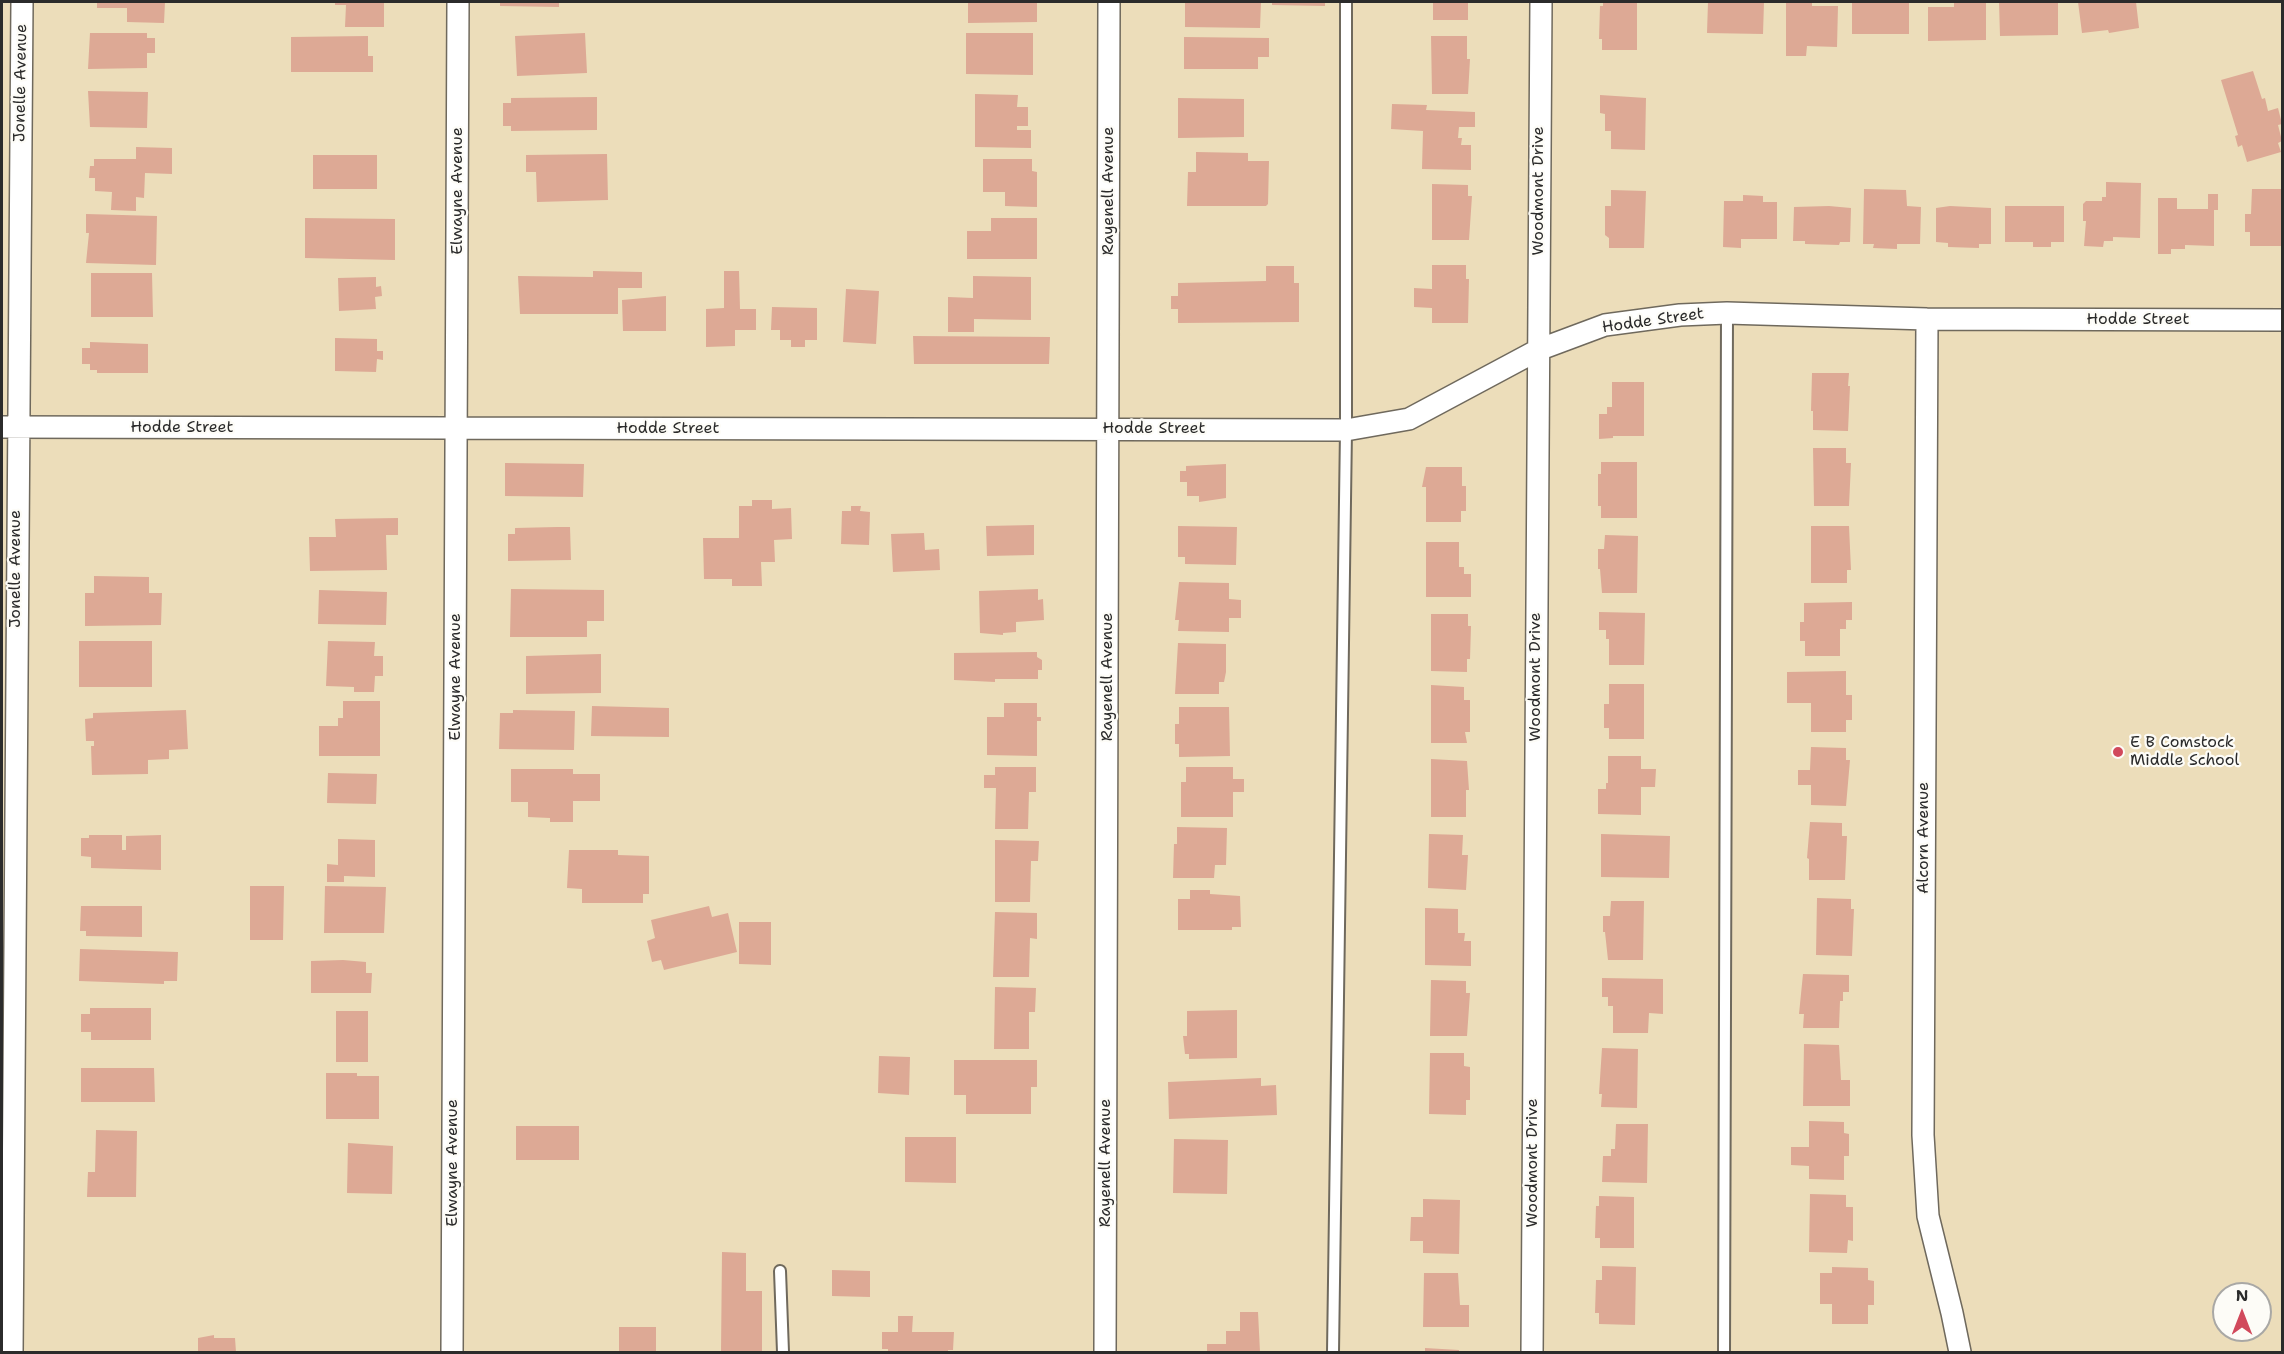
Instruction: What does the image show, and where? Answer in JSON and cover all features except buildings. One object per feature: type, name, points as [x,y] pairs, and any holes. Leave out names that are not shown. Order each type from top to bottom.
[{"type":"street","name":"Jonelle Avenue","points":[[12,1353],[9,427],[22,2]]},
{"type":"street","name":"Elwayne Avenue","points":[[452,1353],[458,2]]},
{"type":"street","name":"Rayenell Avenue","points":[[1105,1353],[1109,2]]},
{"type":"street","name":"Woodmont Drive","points":[[1532,1353],[1541,2]]},
{"type":"street","name":"Hodde Street","points":[[9,427],[1346,430],[1409,419],[1538,350],[1605,325],[1680,315],[1727,312],[1927,319],[2283,320]]},
{"type":"street","name":"Alcorn Avenue","points":[[1927,319],[1923,1135],[1928,1216],[1960,1353]]},
{"type":"lane","points":[[1333,1353],[1346,430],[1346,2]]},
{"type":"lane","points":[[1724,1353],[1727,312]]},
{"type":"lane","points":[[780,1271],[783,1353]]},
{"type":"place","name":"E B Comstock Middle School","points":[[2118,752]]}]
